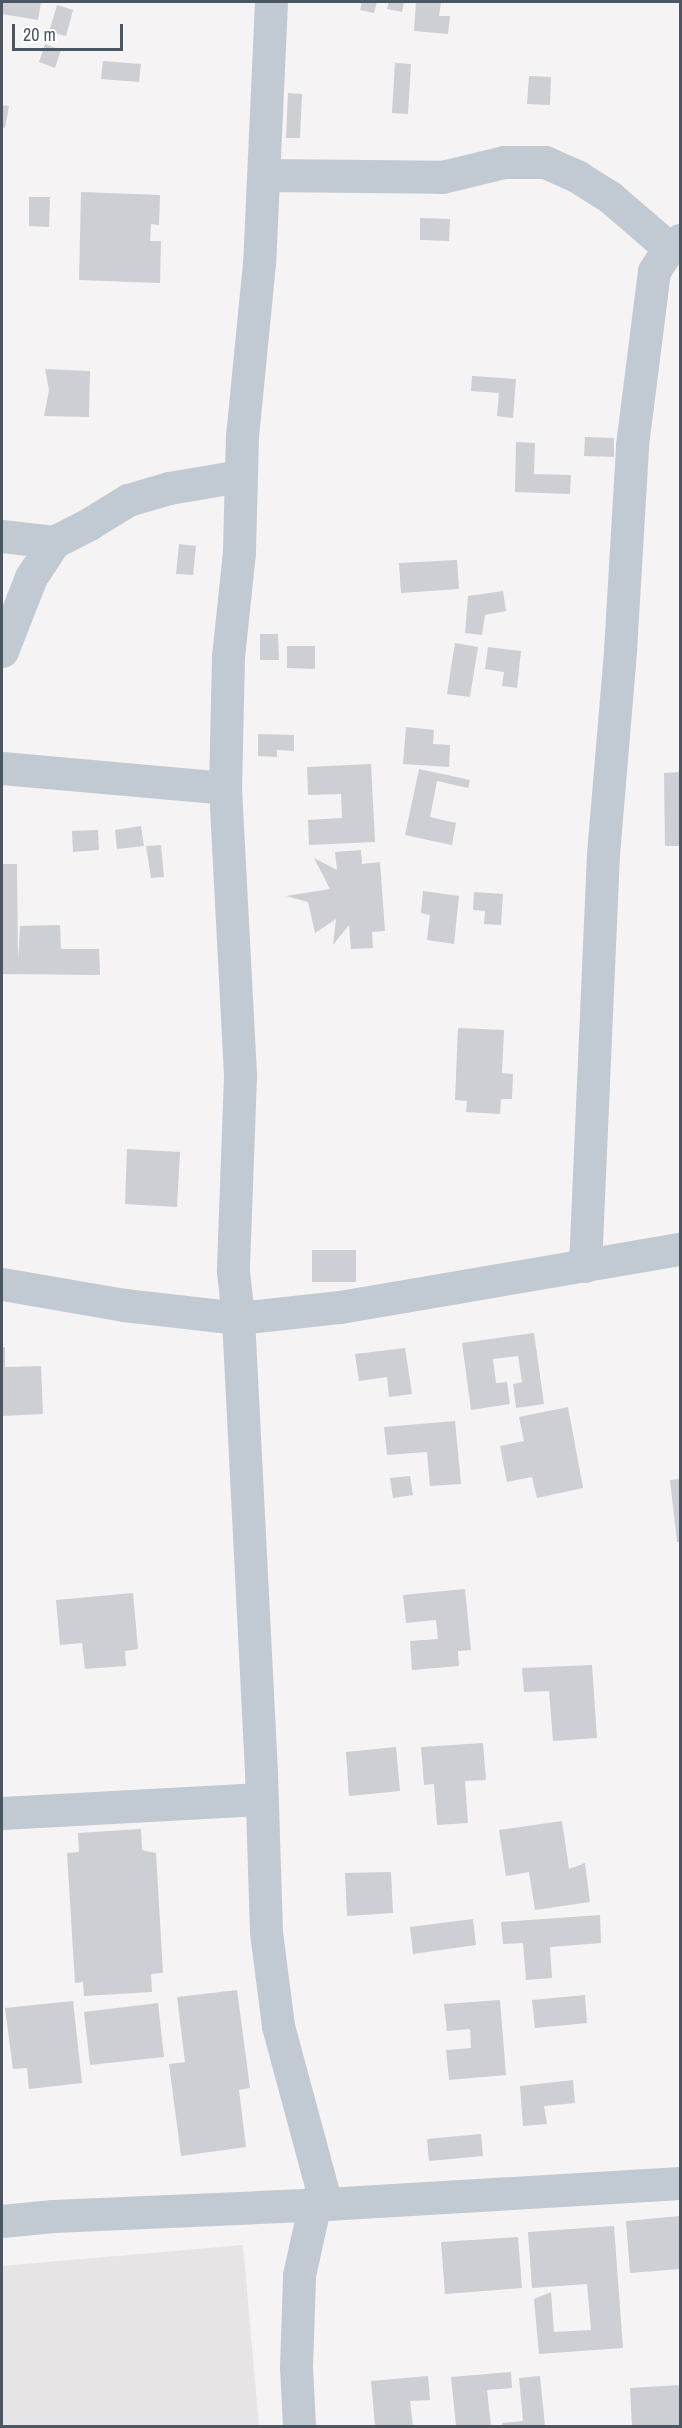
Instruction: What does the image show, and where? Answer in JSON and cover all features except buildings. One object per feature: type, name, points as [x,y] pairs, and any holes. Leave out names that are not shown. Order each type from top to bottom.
[{"type":"street","points":[[271,2],[264,175],[240,476],[239,552],[228,657],[225,788],[240,1076],[233,1270],[238,1318],[262,1799],[266,1932],[278,2026],[320,2203],[299,2276],[296,2367],[299,2427]]},
{"type":"street","points":[[264,175],[442,177],[504,162],[544,162],[578,177],[610,197],[675,244],[654,271],[632,445],[620,650],[603,854],[585,1266]]},
{"type":"street","points":[[2,651],[31,577],[54,542],[128,500],[169,488],[240,476]]},
{"type":"street","points":[[2,536],[54,542]]},
{"type":"street","points":[[2,768],[225,788]]},
{"type":"street","points":[[2,1284],[124,1305],[238,1318],[340,1307],[681,1249]]},
{"type":"street","points":[[2,1813],[262,1799]]},
{"type":"street","points":[[2,2221],[53,2216],[681,2182]]},
{"type":"shaded area","points":[[243,2245],[259,2426],[2,2426],[2,2266]]}]
